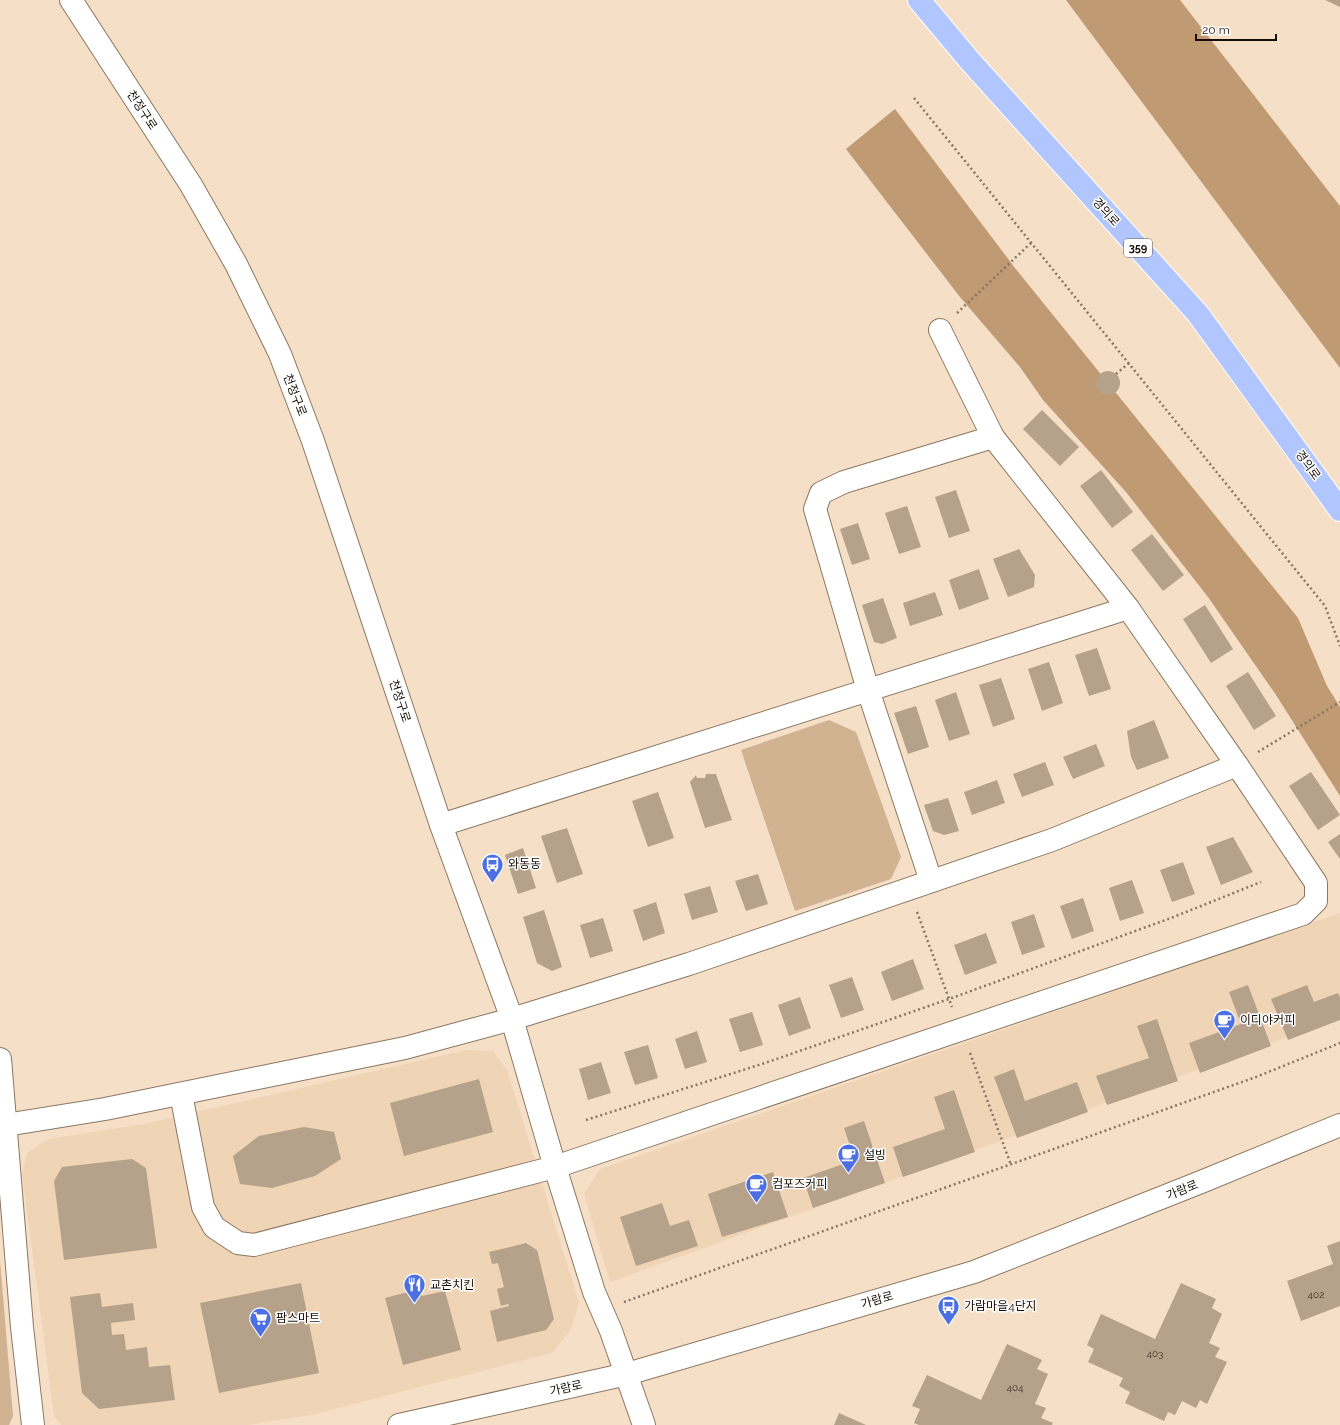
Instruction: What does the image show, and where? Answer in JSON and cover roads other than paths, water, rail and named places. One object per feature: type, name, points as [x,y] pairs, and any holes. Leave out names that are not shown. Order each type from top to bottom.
[{"type":"main road","name":"경의로","points":[[919,0],[970,61],[1198,314],[1340,510]]},
{"type":"street","name":"천정구로","points":[[71,0],[191,185],[236,264],[280,354],[313,441],[441,825],[512,1018],[555,1166],[594,1292],[611,1331],[644,1425]]},
{"type":"street","points":[[181,1094],[203,1207],[214,1227],[238,1243],[254,1245],[555,1166],[1303,914],[1316,901],[1316,883],[1237,765],[1128,608],[993,437],[940,330]]},
{"type":"street","points":[[931,881],[868,690],[815,509],[821,493],[844,482],[993,437]]},
{"type":"street","points":[[441,825],[1128,608]]},
{"type":"street","points":[[3,1126],[105,1109],[405,1048],[512,1018],[689,964],[1052,840],[1237,765]]},
{"type":"street","points":[[0,1059],[3,1126],[33,1425]]},
{"type":"street","name":"가람로","points":[[399,1425],[627,1374],[974,1272],[1340,1125]]},
{"type":"place","name":"와동동","points":[[493,884]]},
{"type":"place","name":"이디야커피","points":[[1225,1040]]},
{"type":"place","name":"설빙","points":[[849,1174]]},
{"type":"place","name":"컴포즈커피","points":[[757,1204]]},
{"type":"place","name":"교촌치킨","points":[[415,1304]]},
{"type":"place","name":"가람마을4단지","points":[[948,1326]]},
{"type":"place","name":"팜스마트","points":[[260,1338]]}]
